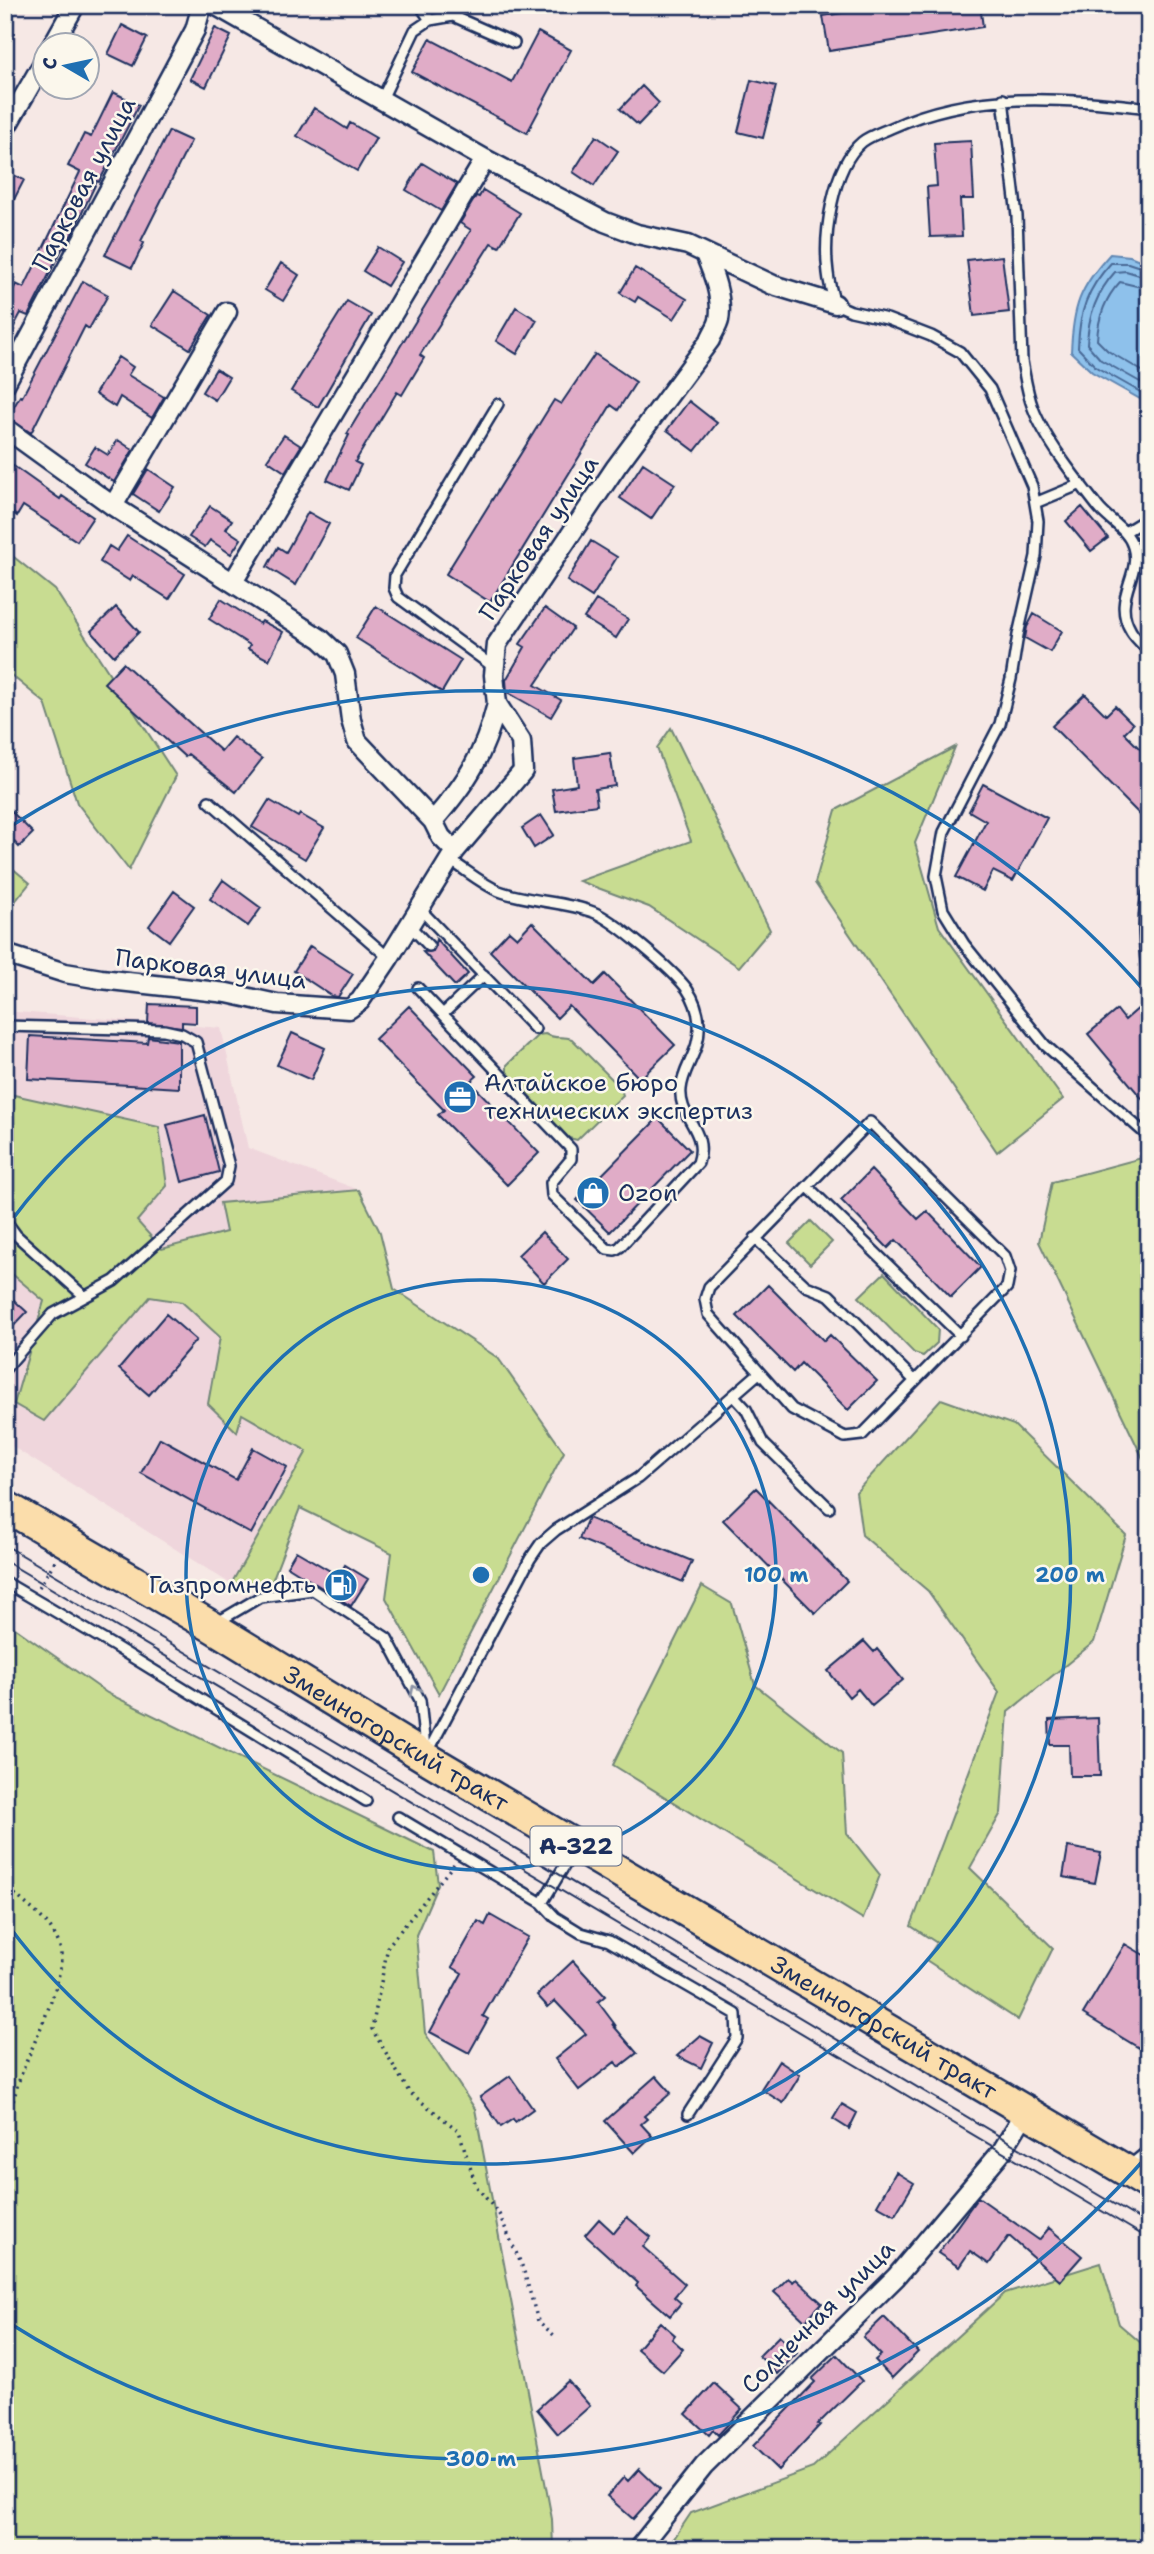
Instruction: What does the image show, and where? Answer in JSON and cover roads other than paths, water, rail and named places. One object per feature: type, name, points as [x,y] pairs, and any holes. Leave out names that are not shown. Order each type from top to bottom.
[{"type":"highway","name":"Змеиногорский тракт","points":[[5,1506],[1136,2177]]},
{"type":"street","points":[[60,32],[75,5]]},
{"type":"street","name":"Парковая улица","points":[[5,384],[195,30],[202,5]]},
{"type":"street","points":[[215,5],[485,159],[605,222],[638,234],[688,245],[773,285],[835,304]]},
{"type":"street","points":[[5,129],[32,82]]},
{"type":"street","points":[[233,582],[485,159]]},
{"type":"street","name":"Парковая улица","points":[[5,954],[65,973],[227,993],[276,1004],[349,1009],[360,1001],[453,855],[523,771],[521,741],[497,704],[497,644],[615,467],[710,340],[719,320],[718,300],[715,279],[705,254]]},
{"type":"street","points":[[113,506],[227,312]]},
{"type":"street","points":[[5,428],[113,506],[321,639],[337,654],[345,674],[351,720],[357,741],[433,821],[453,855]]},
{"type":"street","points":[[433,821],[462,788],[477,763],[489,736],[497,704]]},
{"type":"street","name":"Солнечная улица","points":[[638,2549],[704,2466],[896,2277],[1002,2151],[1025,2113]]},
{"type":"lane","points":[[420,5],[430,20]]},
{"type":"lane","points":[[382,99],[415,30],[430,20],[453,16],[514,43]]},
{"type":"lane","points":[[1149,108],[1003,99],[943,110],[907,121],[863,141],[845,163],[833,198],[827,272],[835,304],[851,311],[887,319],[931,336],[960,352],[990,389],[1032,486],[1038,521],[1036,556],[1018,635],[1012,679],[1000,724],[943,832],[936,876],[943,910],[964,944],[1045,1045],[1149,1137]]},
{"type":"lane","points":[[1003,99],[1017,216],[1022,361],[1026,384],[1034,410],[1062,458],[1101,510],[1125,532],[1134,549],[1134,570],[1124,600],[1125,616],[1131,631],[1149,651]]},
{"type":"lane","points":[[495,668],[398,597],[394,587],[395,575],[498,404]]},
{"type":"lane","points":[[1035,503],[1081,484]]},
{"type":"lane","points":[[1125,532],[1149,514]]},
{"type":"lane","points":[[209,801],[389,958]]},
{"type":"lane","points":[[418,988],[570,1149],[571,1158],[551,1183],[552,1195],[607,1249],[615,1250],[620,1247],[698,1163],[701,1154],[700,1137],[684,1109],[681,1088],[698,1044],[699,1020],[694,1001],[683,984],[621,928],[593,912],[497,890],[453,855]]},
{"type":"lane","points":[[1149,889],[1145,900],[1149,978]]},
{"type":"lane","points":[[419,908],[536,1029]]},
{"type":"lane","points":[[408,925],[429,946]]},
{"type":"lane","points":[[443,1014],[484,975]]},
{"type":"lane","points":[[5,1369],[53,1314],[114,1281],[226,1181],[229,1166],[195,1042],[182,1034],[164,1030],[6,1029]]},
{"type":"lane","points":[[870,1122],[1005,1256],[1010,1271],[1007,1287],[862,1435],[840,1435],[792,1409],[708,1314],[705,1306],[709,1287],[807,1187],[870,1122]]},
{"type":"lane","points":[[807,1187],[961,1336]]},
{"type":"lane","points":[[5,1220],[16,1235],[85,1296]]},
{"type":"lane","points":[[755,1238],[806,1286],[829,1295],[915,1381]]},
{"type":"lane","points":[[425,1757],[484,1643],[541,1543],[556,1530],[638,1478],[759,1373]]},
{"type":"lane","points":[[734,1396],[746,1409],[763,1443],[830,1508]]},
{"type":"lane","points":[[5,1582],[366,1801]]},
{"type":"lane","points":[[211,1626],[260,1597],[313,1590],[387,1638],[420,1700],[425,1757]]},
{"type":"lane","points":[[398,1817],[542,1903],[555,1917],[581,1933],[609,1941],[736,2014],[737,2039],[688,2114]]},
{"type":"lane","points":[[542,1903],[576,1846]]},
{"type":"lane","points":[[1136,2177],[1149,2150]]},
{"type":"water","points":[[1110,254],[1130,256],[1149,264],[1149,404],[1092,372],[1071,352],[1076,310],[1080,299],[1091,277]]},
{"type":"tram line","points":[[5,1545],[1149,2225]]},
{"type":"tram line","points":[[5,1561],[1149,2239]]},
{"type":"place","name":"Алтайское бюро технических экспертиз","points":[[460,1097]]},
{"type":"place","name":"Ozon","points":[[593,1193]]},
{"type":"place","name":"Газпромнефть","points":[[341,1585]]}]
